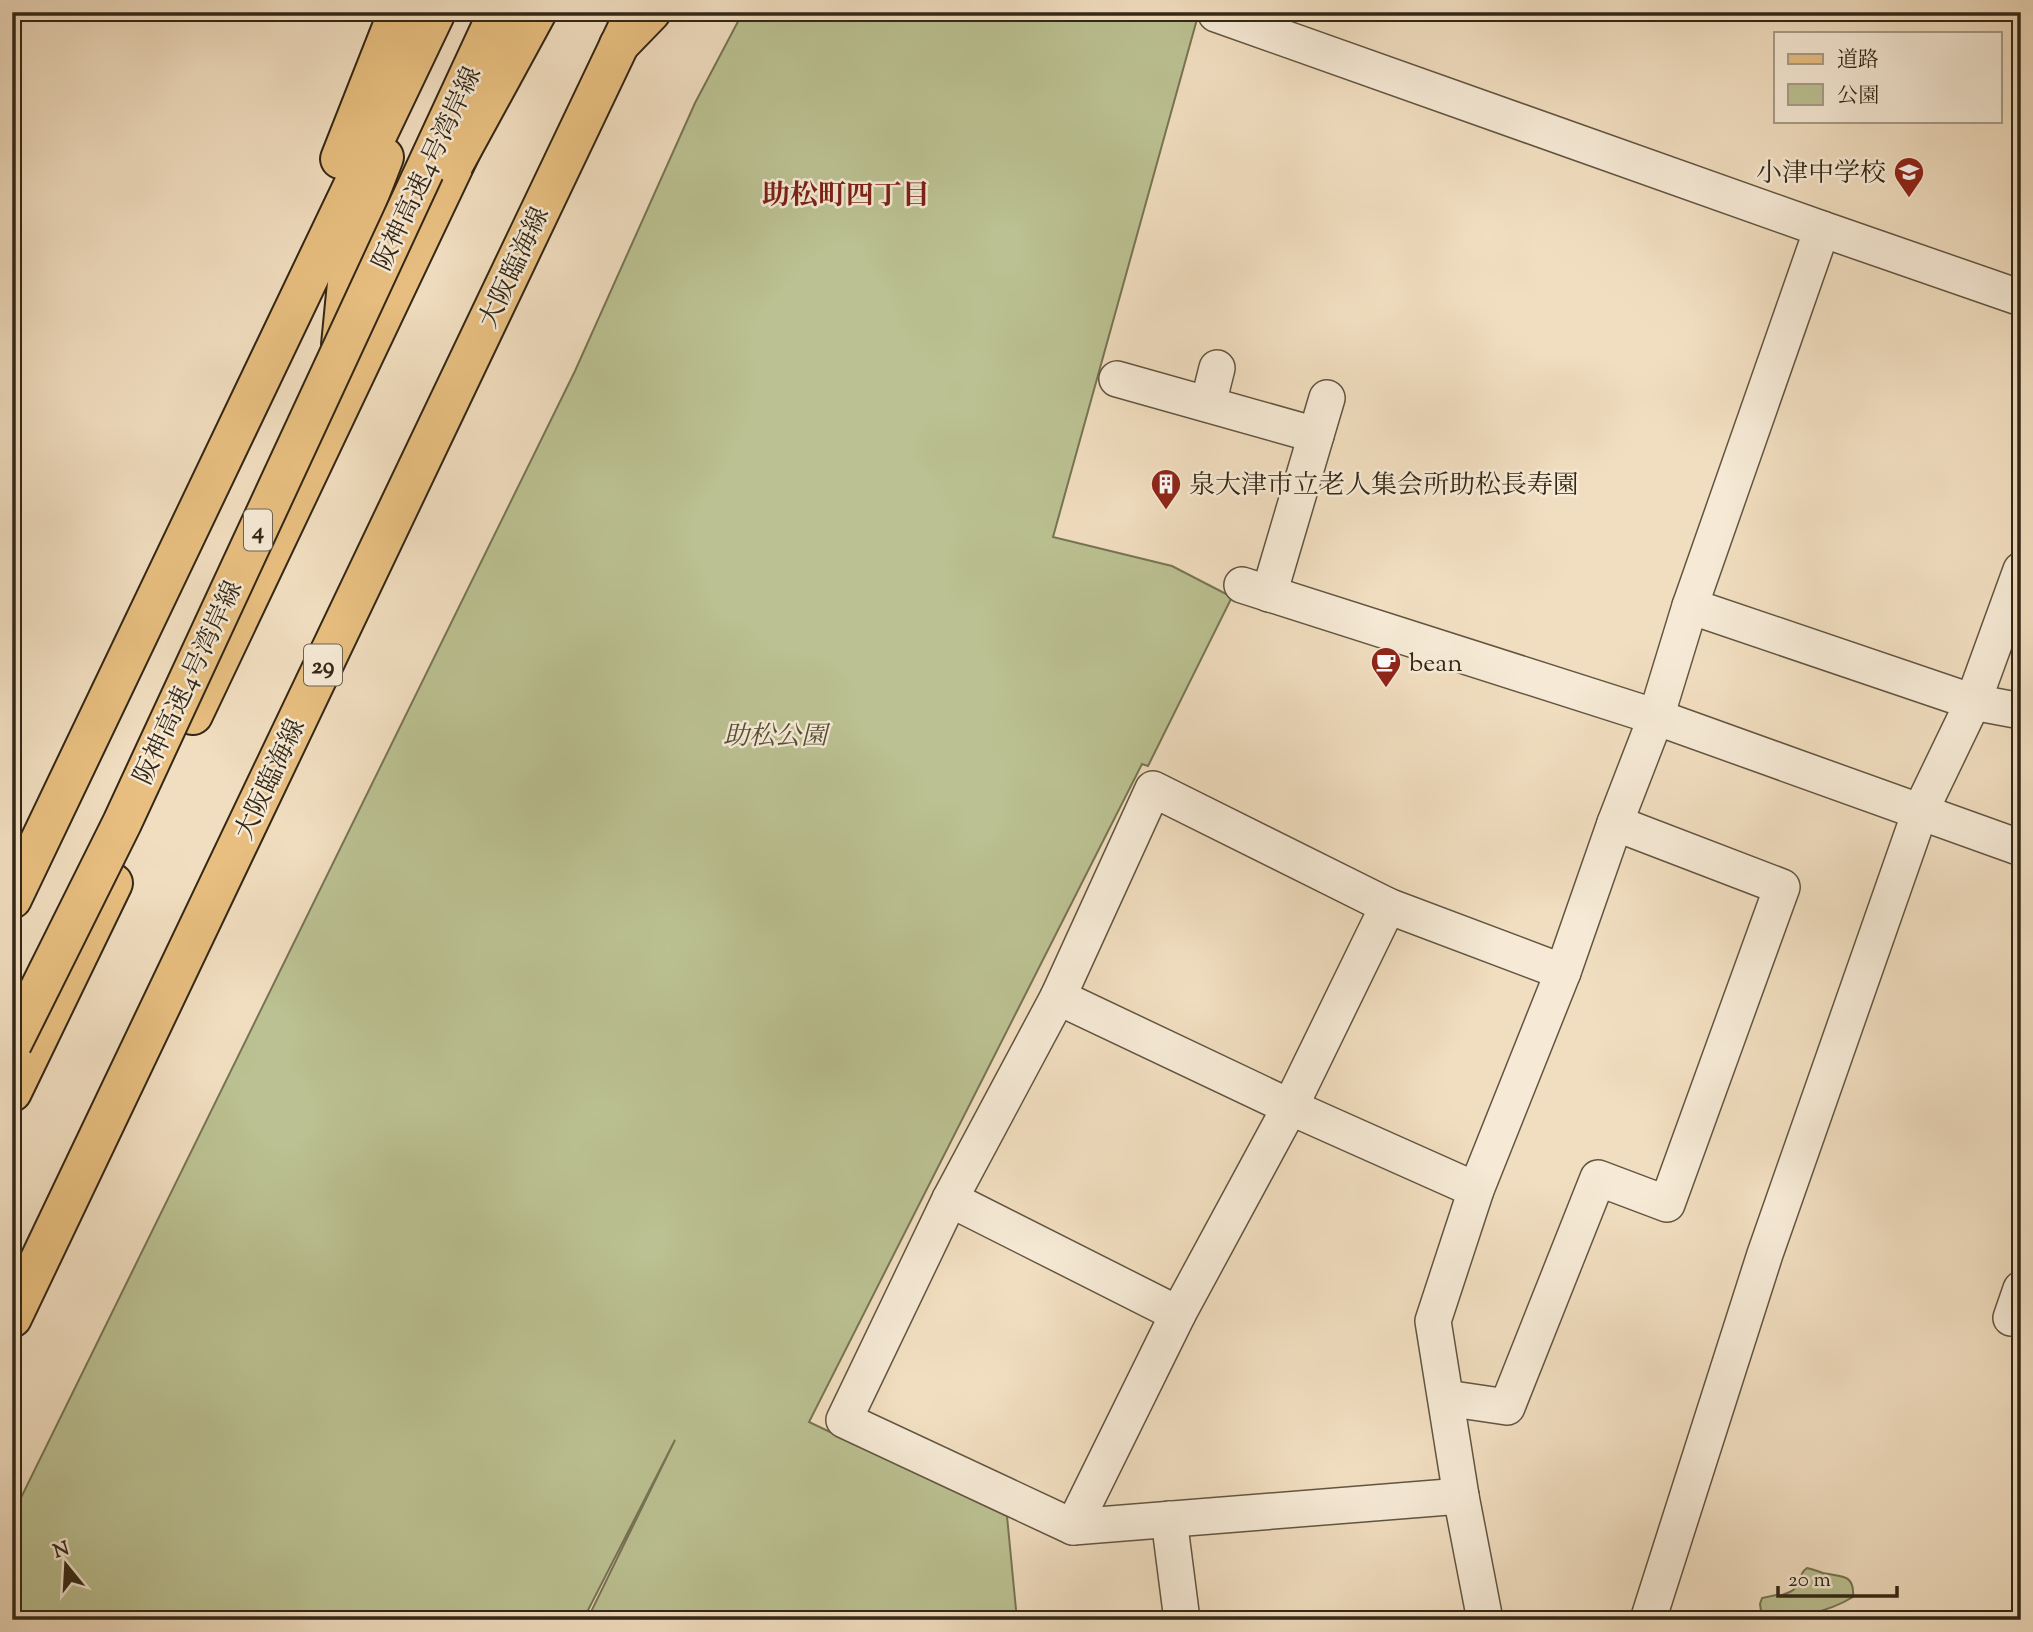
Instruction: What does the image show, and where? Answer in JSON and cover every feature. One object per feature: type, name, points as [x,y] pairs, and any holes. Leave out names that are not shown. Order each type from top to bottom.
[{"type":"main road","points":[[221,461],[398,12]]},
{"type":"main road","points":[[12,899],[436,12]]},
{"type":"main road","points":[[334,417],[351,242],[381,164],[456,12]]},
{"type":"main road","name":"阪神高速4号湾岸線","points":[[12,1044],[122,823],[498,12]]},
{"type":"main road","points":[[12,1092],[527,12]]},
{"type":"main road","points":[[122,823],[186,702],[395,273],[537,12]]},
{"type":"main road","name":"大阪臨海線","points":[[12,1318],[627,29],[651,12]]},
{"type":"street","points":[[1217,12],[1216,14],[2021,298]]},
{"type":"street","points":[[1485,1620],[1461,1496],[1433,1321],[1476,1190],[1563,972],[1615,823],[1656,717],[1690,606],[1822,229]]},
{"type":"street","points":[[1208,404],[1217,368]]},
{"type":"street","points":[[1117,379],[1315,435]]},
{"type":"street","points":[[1326,398],[1315,435],[1255,589],[1656,717],[2021,848]]},
{"type":"street","points":[[1648,1620],[1765,1254],[1920,813],[1973,702],[2021,570]]},
{"type":"street","points":[[1690,606],[1973,702],[2021,711]]},
{"type":"street","points":[[1461,1496],[1073,1527],[844,1420],[950,1199],[1058,997],[1153,789],[1388,906],[1563,972]]},
{"type":"street","points":[[1446,1398],[1507,1407],[1598,1178],[1667,1204],[1782,887],[1615,823]]},
{"type":"street","points":[[1073,1527],[1178,1314],[1290,1107],[1388,906]]},
{"type":"street","points":[[1058,997],[1290,1107],[1476,1190]]},
{"type":"street","points":[[950,1199],[1178,1314]]},
{"type":"street","points":[[1169,1519],[1182,1620]]},
{"type":"green space","name":"助松公園","points":[[743,12],[1199,12],[1053,537],[1172,566],[1232,597],[1148,766],[1142,764],[809,1422],[1007,1516],[1017,1620],[587,1620],[675,1440],[583,1620],[12,1620],[12,1516],[575,371],[695,103]]},
{"type":"green space","points":[[1807,1568],[1849,1580],[1853,1597],[1820,1611],[1795,1616],[1771,1615],[1761,1611],[1762,1598],[1779,1596],[1793,1590]]},
{"type":"place","name":"小津中学校","points":[[1909,199]]},
{"type":"place","name":"泉大津市立老人集会所助松長寿園","points":[[1166,511]]},
{"type":"place","name":"bean","points":[[1386,689]]},
{"type":"district","name":"助松町四丁目","points":[[846,194]]}]
